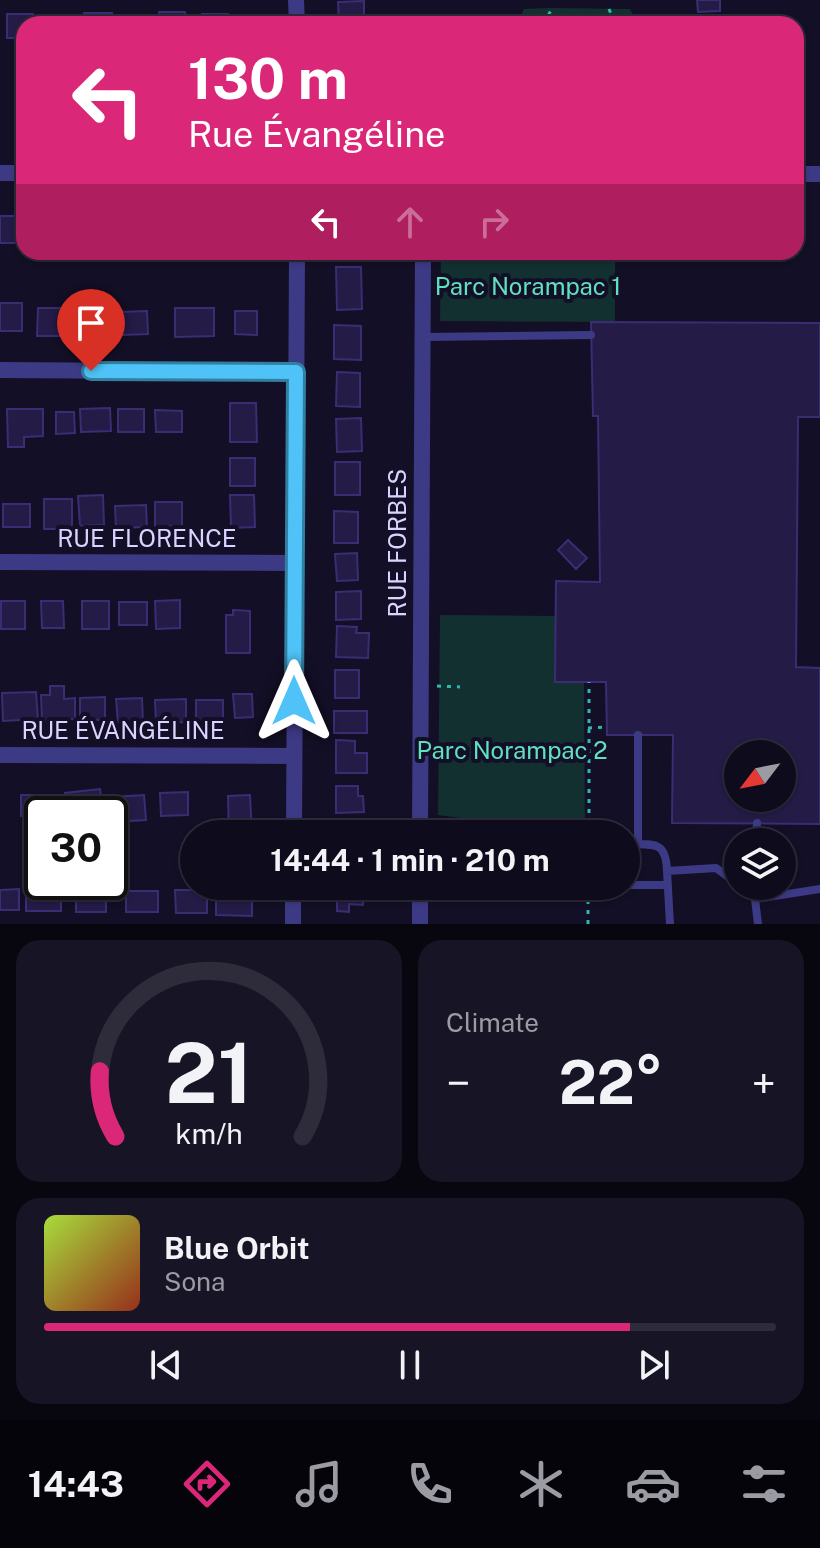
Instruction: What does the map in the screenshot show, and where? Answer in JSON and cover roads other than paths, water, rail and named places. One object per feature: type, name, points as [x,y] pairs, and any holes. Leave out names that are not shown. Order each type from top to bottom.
[{"type":"street","points":[[294,820],[297,260]]},
{"type":"street","name":"RUE FORBES","points":[[420,820],[423,260]]},
{"type":"street","points":[[0,370],[296,372]]},
{"type":"street","name":"RUE FLORENCE","points":[[0,562],[295,563]]},
{"type":"street","name":"RUE ÉVANGÉLINE","points":[[0,755],[294,756]]},
{"type":"street","points":[[293,900],[293,924]]},
{"type":"street","points":[[420,900],[420,924]]},
{"type":"lane","points":[[423,337],[591,335]]},
{"type":"lane","points":[[638,735],[638,820]]},
{"type":"lane","points":[[757,823],[757,828]]},
{"type":"lane","points":[[640,844],[656,845],[666,853],[670,924]]},
{"type":"lane","points":[[667,871],[716,868],[724,874]]},
{"type":"lane","points":[[640,885],[668,885]]},
{"type":"lane","points":[[796,893],[820,889]]},
{"type":"lane","points":[[755,900],[758,924]]},
{"type":"park label","name":"Parc Norampac 1","points":[[528,287]]},
{"type":"park label","name":"Parc Norampac 2","points":[[512,751]]}]
